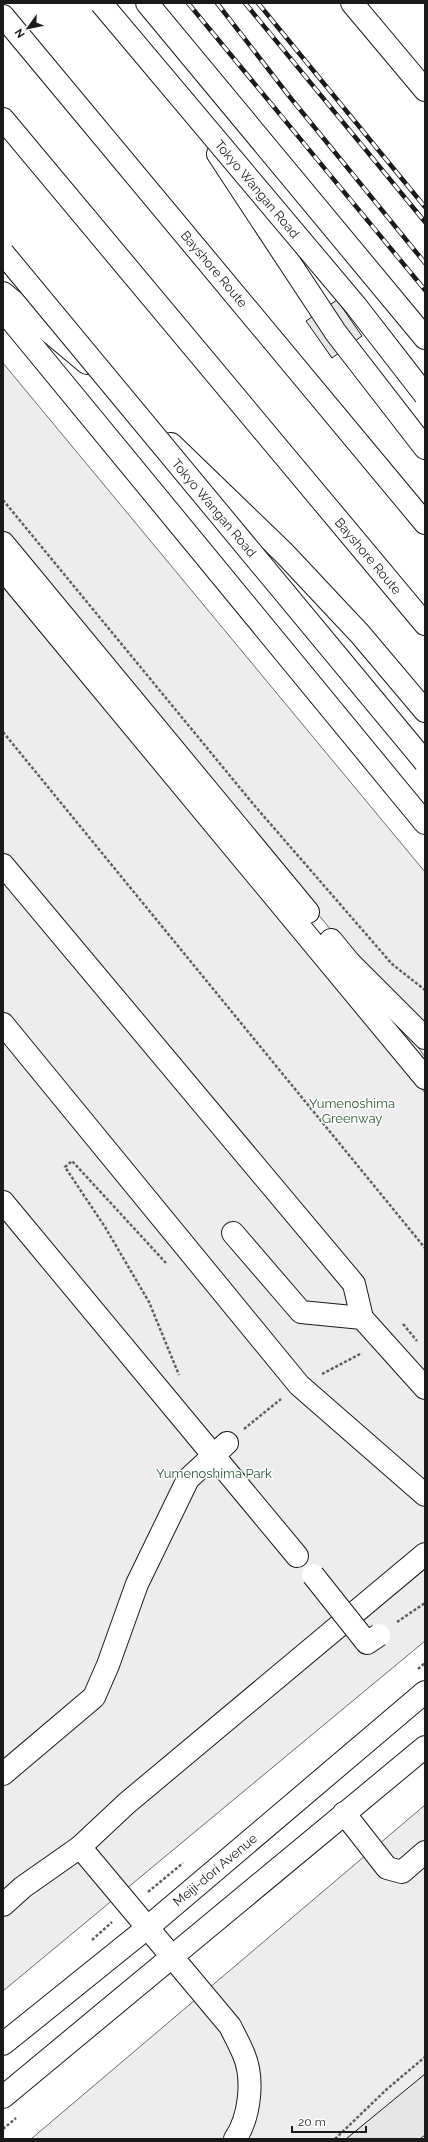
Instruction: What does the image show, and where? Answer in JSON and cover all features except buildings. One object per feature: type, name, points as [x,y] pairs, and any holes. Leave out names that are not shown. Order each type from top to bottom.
[{"type":"main road","name":"Tokyo Wangan Road","points":[[102,3],[356,306],[425,395]]},
{"type":"main road","points":[[115,3],[126,22],[221,157],[336,333],[425,448]]},
{"type":"main road","points":[[147,3],[425,338]]},
{"type":"main road","points":[[352,3],[425,90]]},
{"type":"main road","name":"Bayshore Route","points":[[3,16],[425,523]]},
{"type":"main road","name":"Bayshore Route","points":[[3,119],[425,624]]},
{"type":"main road","name":"Tokyo Wangan Road","points":[[3,253],[425,762]]},
{"type":"main road","points":[[3,293],[90,366],[284,553],[360,634],[425,710]]},
{"type":"main road","points":[[3,310],[425,823]]},
{"type":"main road","points":[[3,543],[349,962],[425,1038]]},
{"type":"main road","points":[[3,569],[425,1078]]},
{"type":"main road","points":[[3,865],[354,1284],[362,1318],[425,1388]]},
{"type":"main road","points":[[3,1024],[291,1392],[425,1495]]},
{"type":"main road","points":[[3,1202],[173,1405],[220,1448],[297,1556]]},
{"type":"main road","points":[[233,1233],[301,1312],[362,1318]]},
{"type":"main road","points":[[3,1774],[94,1696],[137,1584],[188,1479],[220,1448]]},
{"type":"main road","points":[[3,1905],[23,1888],[80,1847],[133,1798],[425,1554]]},
{"type":"main road","points":[[313,1575],[367,1643],[379,1635]]},
{"type":"main road","name":"Meiji-dori Avenue","points":[[3,2044],[146,1928],[425,1692]]},
{"type":"main road","points":[[3,2097],[171,1956],[424,1748]]},
{"type":"main road","points":[[344,1813],[387,1868],[402,1872],[425,1852]]},
{"type":"main road","points":[[80,1847],[146,1928],[230,2026],[245,2056],[251,2096],[242,2130],[235,2139]]},
{"type":"path","points":[[3,500],[254,805],[392,964],[425,990]]},
{"type":"path","points":[[3,732],[425,1248]]},
{"type":"path","points":[[168,1265],[72,1161],[65,1167],[105,1227],[149,1302],[187,1394],[173,1405]]},
{"type":"path","points":[[404,1324],[421,1345]]},
{"type":"path","points":[[220,1448],[291,1392],[368,1350]]},
{"type":"path","points":[[379,1635],[425,1603]]},
{"type":"path","points":[[335,2139],[387,2089],[425,2057]]},
{"type":"shaded area","points":[[3,363],[425,872],[425,1057],[351,954],[3,534]]},
{"type":"shaded area","name":"Yumenoshima Park","points":[[3,587],[425,1093],[425,1641],[3,1991]]},
{"type":"shaded area","points":[[425,1805],[425,2139],[31,2139]]},
{"type":"railway","points":[[188,3],[425,290]]},
{"type":"railway","points":[[217,3],[289,96],[425,263]]},
{"type":"railway","points":[[245,3],[425,222]]},
{"type":"railway","points":[[258,3],[425,207]]},
{"type":"park label","name":"Yumenoshima Greenway","points":[[352,1110]]}]
